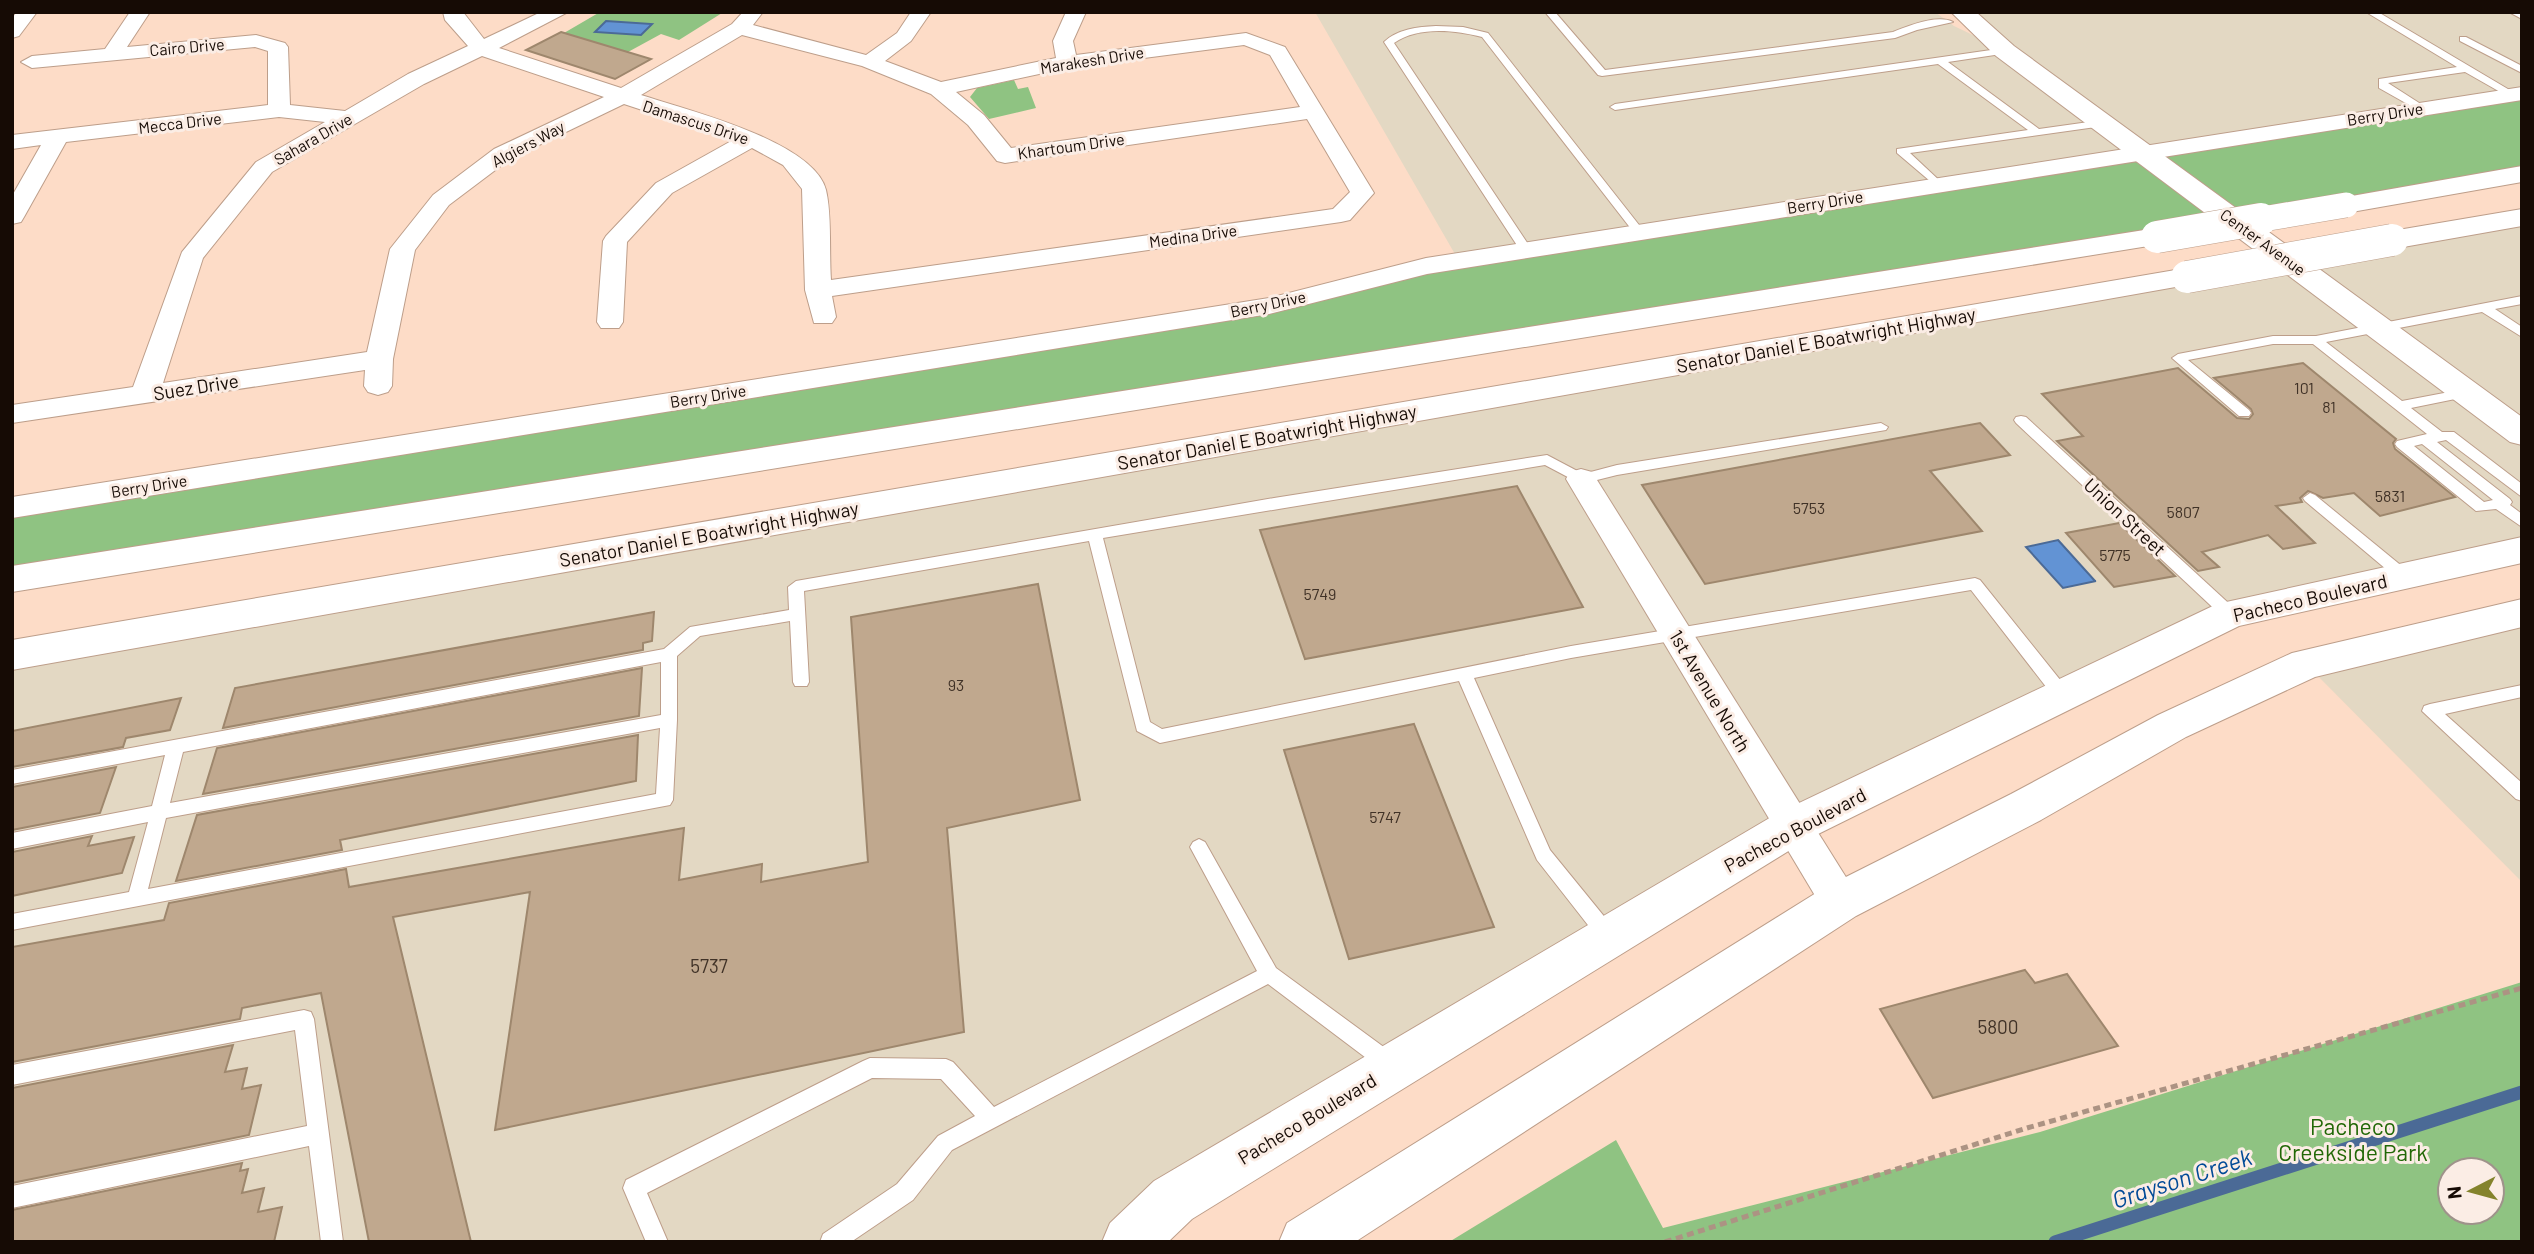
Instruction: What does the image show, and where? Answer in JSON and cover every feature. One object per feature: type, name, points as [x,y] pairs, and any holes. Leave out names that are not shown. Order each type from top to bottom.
[{"type":"main road","name":"Center Avenue","points":[[1948,15],[2005,51],[2522,434]]},
{"type":"main road","points":[[12,579],[2157,237],[2522,174]]},
{"type":"main road","name":"Senator Daniel E Boatwright Highway","points":[[12,655],[2522,217]]},
{"type":"main road","name":"Pacheco Boulevard","points":[[1129,1242],[1173,1200],[1793,826],[2230,614],[2522,550]]},
{"type":"main road","points":[[1306,1242],[1840,902],[2026,807],[2172,726],[2306,664],[2522,613]]},
{"type":"street","points":[[12,32],[27,12]]},
{"type":"street","points":[[112,54],[140,12]]},
{"type":"street","points":[[453,12],[452,16],[482,49]]},
{"type":"street","name":"Sahara Drive","points":[[145,394],[191,257],[264,167],[416,79],[558,12]]},
{"type":"street","points":[[869,62],[904,37],[921,12]]},
{"type":"street","points":[[1067,62],[1063,41],[1076,12]]},
{"type":"street","name":"Khartoum Drive","points":[[747,20],[939,89],[975,120],[1005,156],[1313,112]]},
{"type":"street","name":"Algiers Way","points":[[378,373],[403,249],[441,200],[502,154],[621,97],[747,20]]},
{"type":"street","name":"Marakesh Drive","points":[[939,89],[1241,30]]},
{"type":"street","name":"Medina Drive","points":[[818,290],[1341,215],[1362,193],[1278,51],[1241,30]]},
{"type":"street","name":"Cairo Drive","points":[[32,62],[256,41],[278,47],[279,110]]},
{"type":"street","name":"Damascus Drive","points":[[482,49],[752,139],[791,160],[814,188],[818,290],[824,317]]},
{"type":"street","name":"Berry Drive","points":[[12,508],[1269,306],[1426,267],[2422,108],[2519,86]]},
{"type":"street","name":"Mecca Drive","points":[[12,142],[279,110],[347,118]]},
{"type":"street","points":[[12,217],[57,138]]},
{"type":"street","points":[[610,323],[615,241],[664,188],[752,139]]},
{"type":"street","name":"Suez Drive","points":[[12,414],[145,394],[378,373]]},
{"type":"street","name":"1st Avenue North","points":[[1581,480],[1840,902]]},
{"type":"lane","points":[[1550,12],[1602,73],[1895,35],[1948,15]]},
{"type":"lane","points":[[2371,12],[2467,69],[2519,86]]},
{"type":"lane","points":[[1526,250],[1389,42],[1391,38],[1407,33],[1454,27],[1485,35],[1639,232]]},
{"type":"lane","points":[[2463,39],[2519,86]]},
{"type":"lane","points":[[1615,107],[2005,51]]},
{"type":"lane","points":[[1939,60],[2036,132]]},
{"type":"lane","points":[[2422,108],[2383,86],[2383,81],[2467,69]]},
{"type":"lane","points":[[1937,184],[1901,151],[2103,123]]},
{"type":"lane","points":[[2244,413],[2178,358],[2273,340],[2316,340],[2522,300]]},
{"type":"lane","points":[[2483,307],[2522,333]]},
{"type":"lane","points":[[2316,340],[2400,406],[2522,522]]},
{"type":"lane","points":[[2400,406],[2465,393]]},
{"type":"lane","name":"Union Street","points":[[2021,420],[2230,614]]},
{"type":"lane","points":[[801,682],[796,587],[1547,460],[1581,480],[1617,470],[1881,427]]},
{"type":"lane","points":[[2522,492],[2449,435],[2402,444],[2481,507],[2522,499]]},
{"type":"lane","points":[[2310,498],[2404,576]]},
{"type":"lane","points":[[1095,535],[1143,726],[1160,736],[1571,652],[1975,584],[2063,696]]},
{"type":"lane","points":[[12,777],[669,654],[696,631],[797,614]]},
{"type":"lane","points":[[12,922],[664,800],[670,719],[669,654]]},
{"type":"lane","points":[[1464,674],[1544,855],[1609,937]]},
{"type":"lane","points":[[2522,691],[2430,711],[2522,794]]},
{"type":"lane","points":[[12,841],[670,719]]},
{"type":"lane","points":[[136,899],[176,746]]},
{"type":"lane","points":[[1199,847],[1269,974],[1394,1067]]},
{"type":"lane","points":[[831,1242],[905,1192],[945,1143],[1269,974]]},
{"type":"lane","points":[[12,1075],[304,1019],[331,1242]]},
{"type":"lane","points":[[657,1242],[634,1188],[870,1068],[946,1069],[991,1119]]},
{"type":"lane","points":[[12,1197],[318,1134]]},
{"type":"path","points":[[1665,1242],[2028,1128],[2522,988]]},
{"type":"shaded area","points":[[1315,12],[1935,12],[1954,26],[2002,49],[1962,12],[2522,12],[2522,95],[1459,261]]},
{"type":"shaded area","points":[[2522,217],[2522,550],[2230,614],[1793,826],[1129,1242],[12,1242],[12,655]]},
{"type":"shaded area","points":[[2522,613],[2522,882],[2306,664]]},
{"type":"green space","points":[[600,12],[722,13],[679,40],[661,34],[628,52],[564,33]]},
{"type":"green space","points":[[1014,80],[1018,89],[1028,87],[1036,108],[989,119],[970,97],[977,88]]},
{"type":"green space","points":[[2522,93],[2522,174],[12,579],[12,508],[1269,306],[1426,266]]},
{"type":"green space","name":"Pacheco Creekside Park","points":[[2522,982],[2522,1242],[1449,1242],[1616,1140],[1663,1228],[2040,1132]]},
{"type":"water","points":[[606,21],[652,24],[641,35],[595,32]]},
{"type":"water","points":[[2058,540],[2096,581],[2063,588],[2026,547]]},
{"type":"building","points":[[561,32],[651,59],[615,79],[526,50]]},
{"type":"building","points":[[2303,363],[2396,439],[2393,443],[2395,449],[2455,497],[2380,516],[2354,493],[2323,498],[2308,491],[2300,498],[2302,502],[2276,506],[2315,543],[2283,549],[2268,535],[2202,552],[2219,567],[2198,571],[2057,441],[2083,436],[2042,394],[2178,368],[2237,418],[2249,419],[2253,414],[2251,409],[2214,378]]},
{"type":"building","points":[[1980,423],[2010,455],[1930,471],[1982,531],[1705,584],[1642,485]]},
{"type":"building","points":[[1517,486],[1583,607],[1305,659],[1260,530]]},
{"type":"building","points":[[2119,523],[2175,576],[2114,587],[2066,533]]},
{"type":"building","points":[[1038,584],[1080,800],[947,828],[964,1032],[495,1130],[530,892],[393,917],[471,1242],[369,1242],[321,993],[242,1008],[240,1019],[12,1062],[12,947],[164,920],[169,903],[346,869],[349,887],[684,828],[679,880],[762,864],[761,882],[868,862],[851,617]]},
{"type":"building","points":[[654,612],[652,641],[643,643],[643,650],[223,728],[235,688]]},
{"type":"building","points":[[642,668],[639,716],[203,794],[217,748]]},
{"type":"building","points":[[181,698],[170,730],[126,738],[123,747],[12,767],[12,731]]},
{"type":"building","points":[[1414,724],[1494,927],[1349,959],[1284,750]]},
{"type":"building","points":[[638,735],[636,781],[340,840],[342,850],[176,881],[197,815]]},
{"type":"building","points":[[116,767],[100,813],[12,830],[12,787]]},
{"type":"building","points":[[92,836],[88,846],[134,837],[122,873],[12,896],[12,852]]},
{"type":"building","points":[[2025,970],[2035,983],[2067,974],[2118,1046],[1933,1098],[1880,1009]]},
{"type":"building","points":[[233,1045],[225,1072],[247,1068],[242,1089],[261,1085],[249,1135],[12,1183],[12,1088]]},
{"type":"building","points":[[242,1163],[240,1171],[248,1169],[242,1193],[264,1188],[258,1212],[282,1207],[274,1242],[12,1242],[12,1210]]},
{"type":"waterway","name":"Grayson Creek","points":[[2055,1242],[2522,1092]]}]
